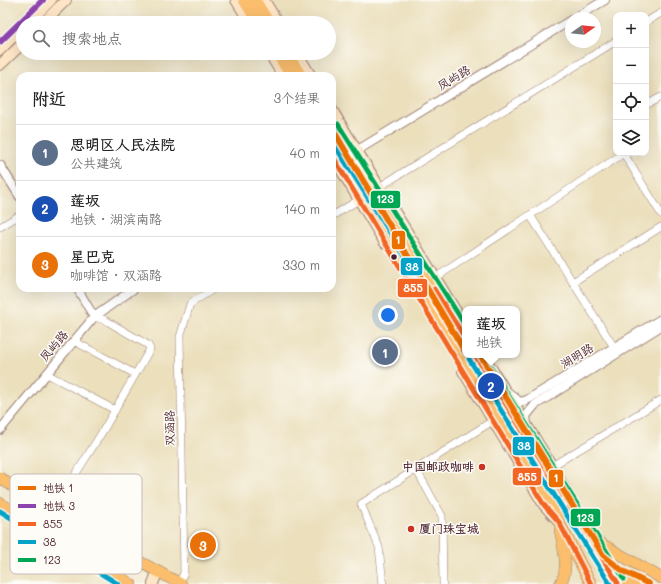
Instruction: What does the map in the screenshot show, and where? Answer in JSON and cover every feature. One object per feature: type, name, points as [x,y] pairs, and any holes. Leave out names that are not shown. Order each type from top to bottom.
[{"type":"main road","points":[[35,16],[51,0]]},
{"type":"main road","points":[[50,16],[66,0]]},
{"type":"main road","points":[[236,0],[246,16]]},
{"type":"main road","points":[[244,0],[254,16]]},
{"type":"main road","points":[[255,0],[265,16]]},
{"type":"main road","points":[[264,0],[274,16]]},
{"type":"main road","points":[[0,50],[16,35]]},
{"type":"main road","points":[[0,66],[16,50]]},
{"type":"main road","points":[[273,60],[281,72]]},
{"type":"main road","points":[[281,60],[289,72]]},
{"type":"main road","points":[[291,60],[299,72]]},
{"type":"main road","points":[[301,60],[309,72]]},
{"type":"main road","points":[[336,131],[341,158],[369,194],[462,334]]},
{"type":"main road","points":[[336,141],[341,158],[435,278],[462,321]]},
{"type":"main road","points":[[369,194],[494,420],[544,505],[559,522],[564,554],[565,577],[560,584]]},
{"type":"main road","points":[[369,194],[447,336],[538,477],[591,584]]},
{"type":"main road","points":[[477,358],[522,429],[545,471],[616,583],[633,581],[640,584]]},
{"type":"main road","points":[[485,358],[552,466],[598,553]]},
{"type":"main road","points":[[0,478],[10,485]]},
{"type":"main road","points":[[0,503],[10,509]]},
{"type":"main road","points":[[584,525],[600,542],[661,578]]},
{"type":"main road","points":[[142,564],[180,584]]},
{"type":"main road","points":[[153,584],[157,572]]},
{"type":"main road","points":[[156,584],[157,572]]},
{"type":"main road","points":[[115,574],[131,584]]},
{"type":"street","points":[[585,12],[605,0]]},
{"type":"street","points":[[649,20],[661,13]]},
{"type":"street","name":"凤屿路","points":[[341,158],[565,24]]},
{"type":"street","points":[[336,214],[613,43]]},
{"type":"street","points":[[649,104],[661,97]]},
{"type":"street","points":[[435,278],[619,156]]},
{"type":"street","points":[[626,156],[661,214]]},
{"type":"street","points":[[0,165],[16,191]]},
{"type":"street","points":[[530,214],[614,347]]},
{"type":"street","points":[[0,227],[16,217]]},
{"type":"street","points":[[573,282],[661,227]]},
{"type":"street","points":[[75,474],[150,349],[148,346],[105,320],[94,316],[79,292]]},
{"type":"street","name":"凤屿路","points":[[0,430],[94,316],[129,292]]},
{"type":"street","name":"双涵路","points":[[180,584],[184,572],[180,337],[190,304],[209,292]]},
{"type":"street","name":"湖明路","points":[[505,390],[520,402],[527,400],[661,319]]},
{"type":"street","name":"湖明路","points":[[527,424],[526,416],[535,404],[661,326]]},
{"type":"street","points":[[74,341],[135,374]]},
{"type":"street","points":[[47,374],[115,410]]},
{"type":"street","points":[[552,466],[661,400]]},
{"type":"street","points":[[383,584],[379,547],[361,504],[494,420]]},
{"type":"street","points":[[416,469],[442,516],[443,584]]},
{"type":"metro line","name":"3","points":[[27,16],[43,0]]},
{"type":"metro line","name":"3","points":[[0,42],[16,26]]},
{"type":"metro line","name":"1","points":[[336,135],[462,347]]},
{"type":"metro line","name":"1","points":[[482,358],[603,555],[623,571],[649,584]]},
{"type":"transit line","name":"123","points":[[338,124],[462,320]]},
{"type":"transit line","name":"855","points":[[336,134],[357,168]]},
{"type":"transit line","name":"38","points":[[336,147],[459,342]]},
{"type":"transit line","name":"855","points":[[336,162],[544,505],[559,522],[591,584]]},
{"type":"transit line","name":"855","points":[[434,289],[462,333]]},
{"type":"transit line","name":"855","points":[[477,358],[618,583]]},
{"type":"transit line","name":"123","points":[[485,358],[624,579]]},
{"type":"transit line","name":"38","points":[[469,359],[610,584]]},
{"type":"transit line","name":"38","points":[[0,511],[10,517]]},
{"type":"transit line","name":"38","points":[[102,574],[118,584]]},
{"type":"place","name":"思明区人民法院","points":[[385,352]]},
{"type":"place","name":"莲坂","points":[[491,386]]},
{"type":"place","name":"中国邮政咖啡","points":[[482,467]]},
{"type":"place","name":"厦门珠宝城","points":[[411,529]]},
{"type":"place","name":"星巴克","points":[[203,545]]}]
